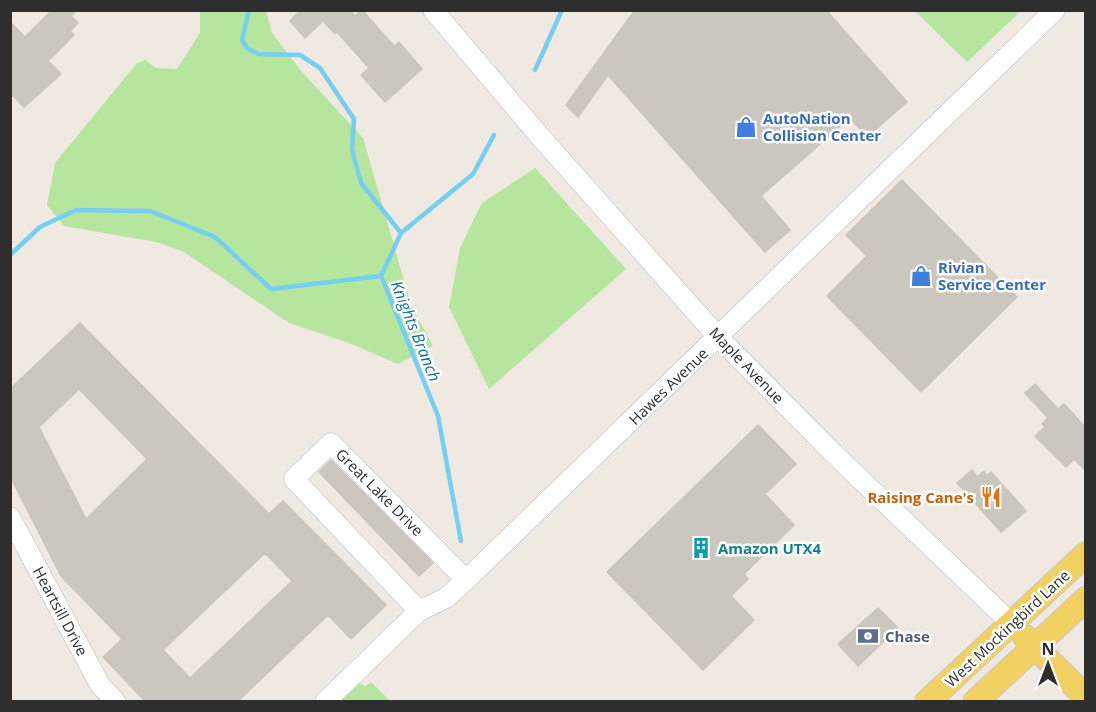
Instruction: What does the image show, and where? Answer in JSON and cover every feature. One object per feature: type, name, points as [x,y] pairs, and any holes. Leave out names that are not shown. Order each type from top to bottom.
[{"type":"main road","name":"West Mockingbird Lane","points":[[927,702],[1086,554]]},
{"type":"main road","points":[[975,702],[1086,599]]},
{"type":"main road","name":"Maple Avenue","points":[[1012,624],[1086,697]]},
{"type":"street","name":"Maple Avenue","points":[[433,10],[537,133],[718,337],[834,454],[1012,624]]},
{"type":"street","name":"Hawes Avenue","points":[[325,702],[418,611],[446,598],[1055,10]]},
{"type":"street","name":"Great Lake Drive","points":[[418,611],[294,479],[332,443],[466,579]]},
{"type":"street","name":"Heartsill Drive","points":[[10,517],[100,685],[116,702]]},
{"type":"green space","points":[[200,11],[266,11],[272,33],[302,72],[363,138],[411,305],[433,346],[398,364],[349,343],[289,323],[184,252],[157,242],[64,226],[47,205],[55,163],[137,63],[145,60],[156,68],[177,69],[200,33]]},
{"type":"green space","points":[[915,11],[1021,11],[967,62]]},
{"type":"green space","points":[[535,168],[626,269],[489,389],[449,307],[460,248],[482,203]]},
{"type":"green space","points":[[355,682],[366,686],[371,682],[390,701],[334,702]]},
{"type":"building","points":[[52,10],[77,10],[71,16],[78,23],[70,31],[74,35],[48,61],[61,74],[24,107],[10,93],[10,22],[25,37]]},
{"type":"building","points":[[301,10],[350,10],[355,16],[362,10],[394,46],[399,42],[422,69],[385,102],[361,75],[369,68],[337,32],[335,34],[323,21],[305,38],[290,21]]},
{"type":"building","name":"AutoNation Collision Center","points":[[635,10],[826,10],[907,102],[867,137],[850,118],[761,196],[790,230],[765,252],[608,75],[578,117],[566,105]]},
{"type":"building","name":"Rivian Service Center","points":[[902,180],[1017,297],[921,392],[827,296],[867,256],[846,235]]},
{"type":"building","points":[[80,323],[269,514],[283,501],[386,605],[351,639],[328,615],[237,702],[146,702],[103,657],[122,639],[61,576],[10,476],[10,389]],"holes":[[[79,389],[147,459],[86,519],[39,427]],[[265,553],[292,581],[190,678],[163,650]]]},
{"type":"building","points":[[1035,384],[1058,409],[1064,404],[1086,428],[1086,471],[1074,459],[1066,467],[1035,436],[1045,427],[1042,424],[1048,418],[1025,393]]},
{"type":"building","name":"Amazon UTX4","points":[[758,425],[796,464],[765,494],[794,525],[744,574],[748,579],[731,596],[754,620],[703,670],[607,572]]},
{"type":"building","points":[[331,460],[433,563],[419,576],[319,472]]},
{"type":"building","name":"Raising Cane's","points":[[972,470],[977,477],[984,471],[987,476],[991,472],[1026,511],[1001,532],[957,483]]},
{"type":"building","name":"Chase","points":[[878,608],[898,628],[858,666],[838,644]]},
{"type":"waterway","points":[[249,10],[242,40],[247,48],[258,54],[300,55],[320,68],[354,119],[352,150],[361,183],[401,233]]},
{"type":"waterway","name":"Knights Branch","points":[[535,70],[562,10]]},
{"type":"waterway","name":"Knights Branch","points":[[461,541],[438,416],[381,276],[401,233],[473,174],[494,135]]},
{"type":"waterway","points":[[10,255],[40,227],[76,210],[150,211],[215,237],[271,289],[381,276]]},
{"type":"place","name":"AutoNation Collision Center","points":[[746,127]]},
{"type":"place","name":"Rivian Service Center","points":[[921,276]]},
{"type":"place","name":"Raising Cane's","points":[[991,497]]},
{"type":"place","name":"Amazon UTX4","points":[[701,548]]},
{"type":"place","name":"Chase","points":[[868,636]]}]
